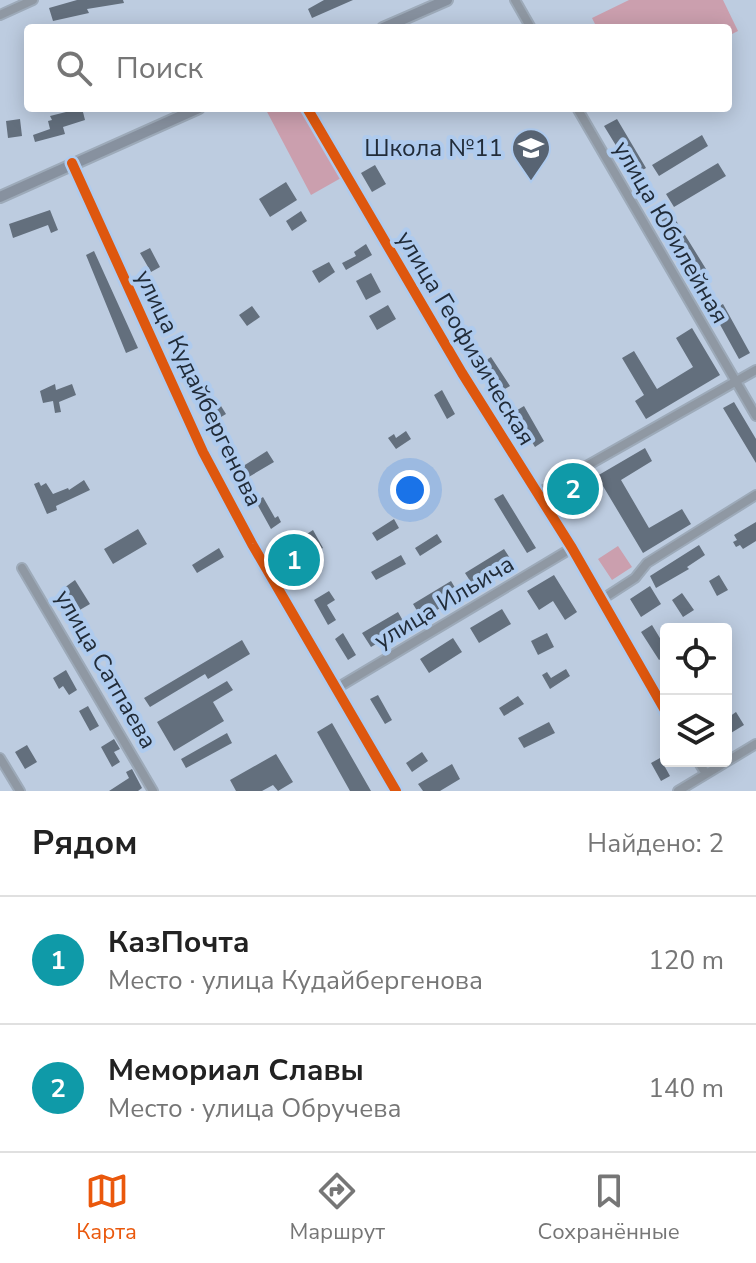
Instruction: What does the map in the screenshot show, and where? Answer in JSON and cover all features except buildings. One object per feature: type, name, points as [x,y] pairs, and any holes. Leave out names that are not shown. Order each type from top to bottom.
[{"type":"main road","points":[[392,24],[447,0]]},
{"type":"main road","points":[[0,197],[190,112]]},
{"type":"street","points":[[0,15],[33,0]]},
{"type":"street","points":[[515,0],[529,24]]},
{"type":"street","name":"улица Геофизическая","points":[[309,112],[462,373],[572,548],[660,702]]},
{"type":"street","name":"улица Юбилейная","points":[[579,112],[756,416]]},
{"type":"street","name":"улица Кудайбергенова","points":[[72,163],[203,452],[252,544],[396,791]]},
{"type":"street","points":[[537,494],[756,370]]},
{"type":"street","points":[[601,600],[635,578],[647,563],[756,495]]},
{"type":"street","name":"улица Ильича","points":[[337,688],[572,548]]},
{"type":"street","name":"улица Сатпаева","points":[[22,568],[153,791]]},
{"type":"street","points":[[678,791],[756,744]]},
{"type":"street","points":[[0,758],[20,791]]},
{"type":"street","points":[[702,767],[706,774]]},
{"type":"shaded area","points":[[629,0],[723,0],[738,31],[732,34],[732,24],[595,24],[592,18]]},
{"type":"shaded area","points":[[267,112],[302,112],[341,178],[311,195]]},
{"type":"shaded area","points":[[580,481],[593,505],[572,517],[558,493]]},
{"type":"shaded area","points":[[618,546],[632,567],[612,580],[598,559]]},
{"type":"cycle path","points":[[309,112],[462,373],[572,548],[660,702]]},
{"type":"cycle path","points":[[72,163],[203,452],[252,544],[396,791]]},
{"type":"place","name":"Школа №11","points":[[531,182]]},
{"type":"place","name":"Мемориал Славы","points":[[573,489]]},
{"type":"place","name":"КазПочта","points":[[294,560]]}]
